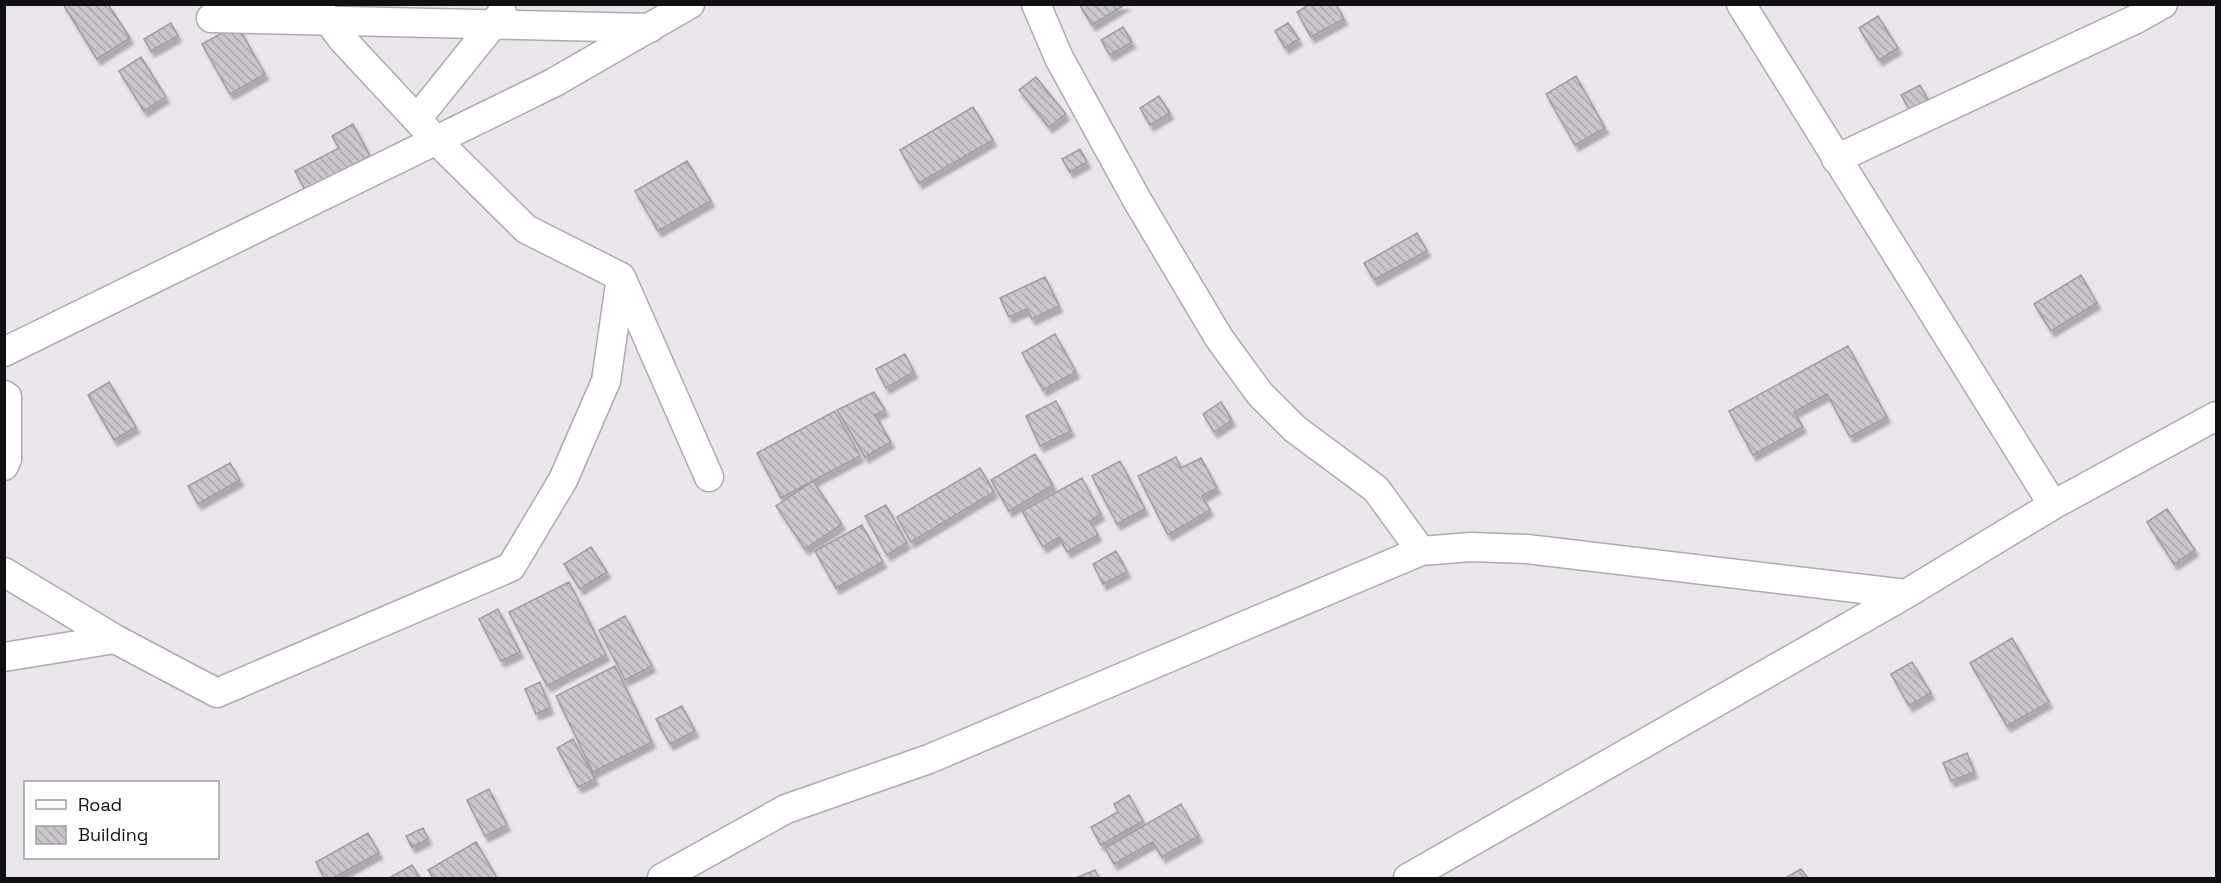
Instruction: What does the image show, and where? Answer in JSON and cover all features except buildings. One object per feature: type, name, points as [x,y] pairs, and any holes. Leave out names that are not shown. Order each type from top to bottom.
[{"type":"street","points":[[211,18],[322,12],[650,16],[690,4]]},
{"type":"street","points":[[1036,4],[1059,58],[1131,190],[1219,338],[1260,394],[1295,429],[1376,489],[1421,551]]},
{"type":"street","points":[[1741,4],[2053,505]]},
{"type":"street","points":[[1836,159],[2136,20],[2163,4]]},
{"type":"street","points":[[322,12],[342,39],[437,141],[526,229],[621,277],[709,477]]},
{"type":"street","points":[[417,119],[502,14]]},
{"type":"street","points":[[4,352],[553,83],[650,16]]},
{"type":"street","points":[[4,572],[115,639],[217,693],[511,567],[564,480],[606,381],[621,277]]},
{"type":"street","points":[[4,395],[7,397],[7,459],[4,466]]},
{"type":"street","points":[[1408,879],[1906,594],[2053,505],[2217,416]]},
{"type":"street","points":[[662,879],[786,809],[928,759],[1421,551],[1471,547],[1527,549],[1906,594]]},
{"type":"street","points":[[4,657],[115,639]]}]
